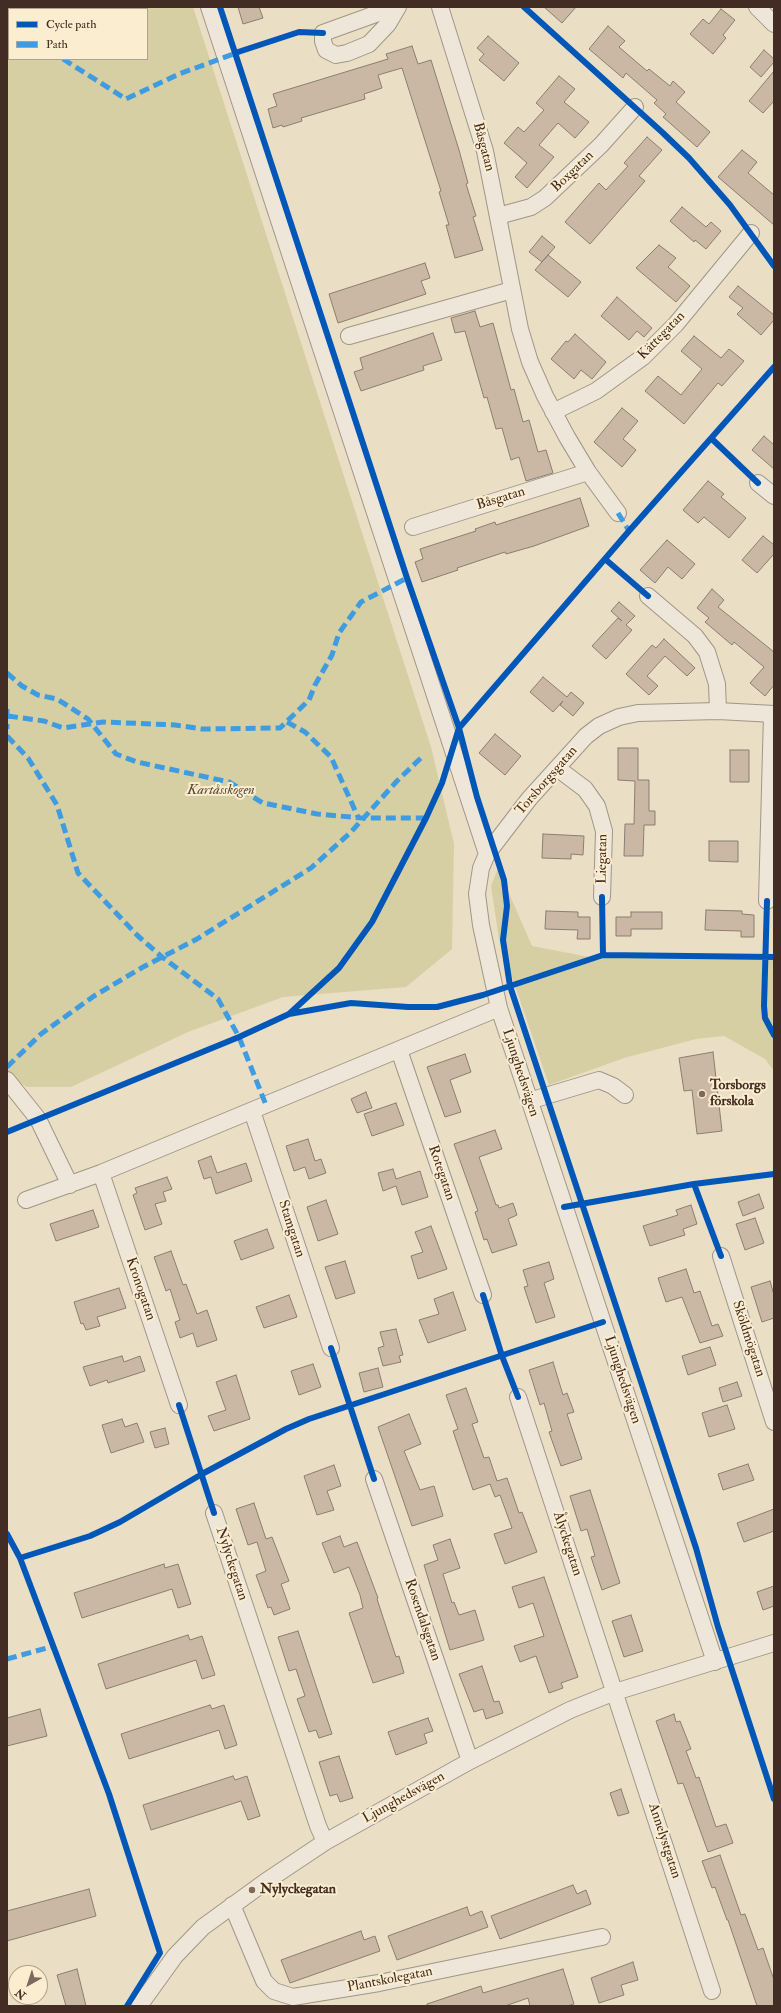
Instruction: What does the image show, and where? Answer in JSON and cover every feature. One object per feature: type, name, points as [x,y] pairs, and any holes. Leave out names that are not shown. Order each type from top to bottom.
[{"type":"street","points":[[209,7],[487,854]]},
{"type":"street","points":[[395,7],[323,33],[323,41],[326,50],[336,54],[347,53],[369,44],[388,24],[398,7]]},
{"type":"street","name":"Båsgatan","points":[[440,7],[485,151],[520,328],[530,362],[553,412],[588,472],[618,513]]},
{"type":"street","points":[[757,7],[774,24]]},
{"type":"street","name":"Boxgatan","points":[[498,216],[531,207],[545,198],[601,145],[635,107]]},
{"type":"street","name":"Kättegatan","points":[[553,412],[596,391],[643,357],[676,324],[751,233]]},
{"type":"street","points":[[350,336],[512,290]]},
{"type":"street","name":"Båsgatan","points":[[413,527],[588,472]]},
{"type":"street","points":[[758,483],[774,496]]},
{"type":"street","points":[[648,596],[694,636],[707,652],[717,684],[718,711]]},
{"type":"street","name":"Torsborgsgatan","points":[[499,1008],[481,925],[477,894],[481,868],[487,854],[529,799],[556,768],[586,736],[599,726],[619,717],[652,712],[718,711],[773,714]]},
{"type":"street","points":[[766,901],[773,714]]},
{"type":"street","name":"Liegatan","points":[[556,768],[585,789],[597,806],[604,830],[602,897]]},
{"type":"street","points":[[26,1200],[101,1173],[499,1008]]},
{"type":"street","name":"Ljunghedsvägen","points":[[499,1008],[715,1662]]},
{"type":"street","name":"Rotegatan","points":[[399,1050],[484,1295]]},
{"type":"street","points":[[7,1080],[38,1119],[70,1185]]},
{"type":"street","points":[[529,1101],[600,1080],[625,1094]]},
{"type":"street","name":"Stamgatan","points":[[252,1111],[331,1348]]},
{"type":"street","name":"Kronogatan","points":[[101,1173],[179,1405]]},
{"type":"street","name":"Sköldmögatan","points":[[722,1256],[774,1422]]},
{"type":"street","name":"Ålyckegatan","points":[[518,1397],[616,1692]]},
{"type":"street","name":"Rosendalsgatan","points":[[374,1479],[470,1761]]},
{"type":"street","name":"Nylyckegatan","points":[[214,1513],[315,1818],[325,1842]]},
{"type":"street","name":"Ljunghedsvägen","points":[[139,2006],[165,1969],[189,1940],[232,1905],[325,1842],[547,1720],[616,1692],[774,1643]]},
{"type":"street","name":"Annelystgatan","points":[[616,1692],[712,1991]]},
{"type":"street","name":"Plantskolegatan","points":[[232,1905],[264,1981],[274,1991],[286,1997],[371,1984],[602,1937]]},
{"type":"green space","name":"Kartåsskogen","points":[[7,7],[193,7],[431,747],[454,844],[452,949],[406,987],[283,997],[188,1032],[71,1087],[27,1087],[7,1075]]},
{"type":"green space","points":[[498,868],[532,946],[589,957],[637,956],[774,959],[774,1071],[765,1059],[724,1036],[696,1039],[624,1058],[549,1085],[499,939],[491,886]]},
{"type":"building","points":[[238,7],[259,7],[263,18],[243,24]]},
{"type":"building","points":[[544,7],[576,7],[562,23]]},
{"type":"building","points":[[721,9],[735,20],[723,35],[726,38],[713,54],[690,34],[703,19],[709,24]]},
{"type":"building","points":[[608,26],[625,41],[619,47],[647,71],[649,69],[670,86],[673,81],[685,92],[676,102],[710,132],[697,147],[663,117],[666,114],[654,103],[657,100],[626,73],[623,78],[589,49]]},
{"type":"building","points":[[488,36],[519,63],[504,81],[479,60],[484,54],[477,48]]},
{"type":"building","points":[[412,46],[418,64],[431,60],[459,150],[468,183],[466,184],[476,216],[473,217],[483,250],[455,258],[446,225],[449,225],[439,192],[441,191],[402,68],[378,75],[382,88],[364,94],[365,99],[301,118],[302,121],[283,127],[282,125],[273,128],[268,109],[277,106],[273,94],[388,59],[386,54]]},
{"type":"building","points":[[764,50],[774,59],[774,62],[761,77],[750,67]]},
{"type":"building","points":[[774,71],[774,101],[763,113],[749,101]]},
{"type":"building","points":[[559,76],[575,89],[564,102],[589,122],[575,138],[558,123],[539,145],[554,157],[527,188],[515,177],[527,163],[504,143],[518,127],[524,132],[544,110],[536,103]]},
{"type":"building","points":[[647,137],[662,150],[639,176],[645,181],[590,244],[565,222],[599,183],[606,190],[628,166],[624,163]]},
{"type":"building","points":[[742,150],[757,162],[748,173],[774,195],[774,225],[718,177]]},
{"type":"building","points":[[682,207],[706,227],[711,222],[721,231],[706,249],[695,240],[694,242],[670,221]]},
{"type":"building","points":[[542,236],[555,247],[542,262],[529,252]]},
{"type":"building","points":[[659,245],[676,258],[668,267],[690,286],[676,302],[636,268]]},
{"type":"building","points":[[548,255],[581,282],[568,297],[535,270]]},
{"type":"building","points":[[425,263],[430,278],[421,281],[426,294],[338,323],[329,294]]},
{"type":"building","points":[[738,286],[774,315],[774,320],[761,335],[737,314],[743,308],[729,297]]},
{"type":"building","points":[[617,297],[652,328],[644,337],[637,331],[629,340],[601,316]]},
{"type":"building","points":[[475,311],[480,327],[493,323],[511,390],[514,389],[523,422],[529,420],[538,452],[546,450],[553,473],[526,481],[519,457],[511,460],[502,428],[496,429],[487,397],[484,398],[465,331],[455,333],[451,318]]},
{"type":"building","points":[[433,333],[442,360],[423,366],[424,370],[361,391],[354,372],[363,369],[360,358]]},
{"type":"building","points":[[575,334],[606,362],[592,379],[581,370],[574,379],[551,359],[566,341],[568,342]]},
{"type":"building","points":[[694,336],[721,358],[729,349],[744,361],[722,386],[718,383],[684,424],[645,391],[658,376],[681,395],[702,369],[681,351]]},
{"type":"building","points":[[622,408],[638,421],[623,439],[636,450],[622,467],[594,442]]},
{"type":"building","points":[[764,436],[774,445],[774,469],[752,450]]},
{"type":"building","points":[[708,481],[724,494],[721,497],[746,518],[729,538],[704,517],[698,523],[683,510]]},
{"type":"building","points":[[580,498],[589,526],[534,546],[506,554],[505,552],[457,568],[458,570],[422,582],[415,562],[423,559],[420,549],[476,531],[475,529],[495,522],[496,525]]},
{"type":"building","points":[[763,536],[774,545],[774,554],[757,573],[742,560]]},
{"type":"building","points":[[667,540],[695,564],[682,579],[668,567],[655,583],[640,570]]},
{"type":"building","points":[[712,589],[724,600],[718,607],[774,652],[774,685],[765,696],[750,683],[764,667],[734,642],[732,645],[705,622],[709,618],[697,608]]},
{"type":"building","points":[[619,602],[635,616],[626,625],[632,630],[606,659],[592,646],[618,618],[622,621],[611,611]]},
{"type":"building","points":[[664,639],[695,668],[687,676],[665,656],[647,676],[658,686],[649,695],[626,674],[652,645],[656,648]]},
{"type":"building","points":[[543,677],[567,697],[571,692],[584,703],[573,716],[560,705],[563,701],[553,712],[530,692]]},
{"type":"building","points":[[495,734],[521,756],[505,775],[479,753]]},
{"type":"building","points":[[618,748],[638,748],[638,780],[649,780],[649,811],[655,811],[655,825],[644,825],[643,856],[624,856],[625,824],[634,824],[635,781],[618,780]]},
{"type":"building","points":[[730,750],[749,750],[749,782],[730,782]]},
{"type":"building","points":[[543,834],[584,836],[583,855],[571,854],[571,859],[542,858]]},
{"type":"building","points":[[709,841],[738,841],[738,862],[709,861]]},
{"type":"building","points":[[706,910],[742,911],[742,914],[754,915],[754,937],[741,937],[741,931],[705,930]]},
{"type":"building","points":[[546,911],[578,912],[578,917],[590,917],[590,939],[577,939],[578,930],[545,929]]},
{"type":"building","points":[[631,912],[662,912],[662,929],[631,929],[631,936],[616,936],[616,917],[631,917]]},
{"type":"building","points":[[713,1052],[722,1131],[697,1134],[692,1090],[684,1091],[679,1058]]},
{"type":"building","points":[[465,1054],[471,1072],[450,1080],[461,1112],[445,1117],[427,1067]]},
{"type":"building","points":[[366,1092],[372,1108],[357,1113],[351,1099]]},
{"type":"building","points":[[396,1103],[404,1125],[372,1136],[364,1114]]},
{"type":"building","points":[[495,1130],[502,1149],[479,1157],[496,1205],[498,1205],[499,1208],[513,1203],[517,1215],[508,1219],[517,1245],[492,1253],[487,1239],[484,1240],[475,1212],[478,1211],[454,1144]]},
{"type":"building","points":[[308,1139],[315,1161],[321,1159],[326,1173],[309,1179],[305,1167],[294,1171],[286,1146]]},
{"type":"building","points":[[211,1156],[217,1173],[246,1163],[252,1181],[216,1194],[211,1177],[204,1179],[198,1161]]},
{"type":"building","points":[[393,1169],[396,1179],[420,1171],[428,1197],[402,1205],[396,1186],[383,1191],[378,1173]]},
{"type":"building","points":[[167,1177],[172,1189],[163,1192],[166,1201],[155,1204],[162,1224],[145,1230],[133,1195],[137,1193],[135,1188]]},
{"type":"building","points":[[759,1194],[764,1208],[743,1216],[738,1202]]},
{"type":"building","points":[[326,1200],[338,1234],[318,1241],[307,1207]]},
{"type":"building","points":[[691,1205],[697,1224],[683,1229],[685,1235],[650,1246],[643,1226],[678,1215],[676,1210]]},
{"type":"building","points":[[93,1210],[99,1227],[56,1241],[50,1224]]},
{"type":"building","points":[[755,1218],[764,1243],[745,1250],[736,1224]]},
{"type":"building","points":[[431,1226],[447,1269],[418,1279],[411,1256],[423,1252],[415,1232]]},
{"type":"building","points":[[267,1229],[274,1248],[241,1260],[234,1241]]},
{"type":"building","points":[[171,1251],[183,1285],[186,1284],[197,1314],[207,1310],[217,1340],[197,1347],[193,1333],[180,1338],[175,1322],[180,1320],[170,1289],[166,1291],[154,1257]]},
{"type":"building","points":[[345,1261],[355,1293],[336,1299],[325,1267]]},
{"type":"building","points":[[549,1262],[554,1279],[544,1283],[555,1317],[536,1323],[524,1287],[528,1286],[523,1270]]},
{"type":"building","points":[[686,1269],[694,1293],[700,1291],[712,1326],[718,1324],[723,1336],[700,1343],[682,1297],[666,1302],[658,1278]]},
{"type":"building","points":[[770,1281],[774,1295],[774,1318],[762,1322],[751,1287]]},
{"type":"building","points":[[119,1288],[126,1308],[97,1317],[100,1326],[86,1330],[83,1323],[81,1324],[74,1302]]},
{"type":"building","points":[[453,1292],[466,1330],[428,1343],[419,1320],[439,1314],[434,1299]]},
{"type":"building","points":[[289,1295],[297,1317],[264,1328],[256,1307]]},
{"type":"building","points":[[396,1329],[403,1355],[399,1356],[401,1362],[383,1366],[378,1348],[384,1346],[380,1332]]},
{"type":"building","points":[[710,1347],[716,1365],[688,1375],[682,1356]]},
{"type":"building","points":[[122,1356],[124,1362],[140,1356],[145,1371],[108,1383],[107,1380],[90,1386],[83,1367]]},
{"type":"building","points":[[553,1362],[563,1395],[567,1393],[574,1412],[567,1414],[582,1459],[561,1466],[549,1432],[552,1431],[544,1403],[540,1405],[529,1370]]},
{"type":"building","points":[[313,1364],[321,1387],[299,1395],[291,1371]]},
{"type":"building","points":[[378,1368],[383,1387],[364,1392],[359,1373]]},
{"type":"building","points":[[236,1375],[250,1419],[214,1431],[208,1416],[226,1410],[216,1382]]},
{"type":"building","points":[[737,1382],[742,1396],[723,1402],[719,1388]]},
{"type":"building","points":[[466,1388],[478,1422],[472,1424],[484,1458],[489,1457],[497,1481],[507,1478],[519,1513],[522,1512],[537,1552],[505,1564],[494,1534],[512,1528],[500,1495],[495,1497],[490,1484],[473,1490],[453,1431],[458,1429],[446,1395]]},
{"type":"building","points":[[727,1405],[735,1429],[709,1437],[702,1413]]},
{"type":"building","points":[[409,1414],[421,1444],[404,1451],[420,1490],[434,1486],[443,1516],[412,1526],[378,1427]]},
{"type":"building","points":[[122,1419],[125,1427],[137,1423],[144,1442],[111,1453],[102,1425]]},
{"type":"building","points":[[165,1428],[169,1444],[155,1448],[150,1432]]},
{"type":"building","points":[[748,1464],[754,1480],[723,1490],[718,1474]]},
{"type":"building","points":[[334,1465],[341,1486],[327,1491],[334,1510],[317,1515],[304,1476]]},
{"type":"building","points":[[590,1490],[620,1583],[602,1590],[591,1557],[595,1556],[587,1529],[581,1531],[570,1496]]},
{"type":"building","points":[[254,1503],[266,1539],[272,1537],[289,1581],[281,1584],[290,1609],[274,1615],[271,1607],[268,1608],[256,1575],[266,1571],[257,1542],[248,1545],[236,1509]]},
{"type":"building","points":[[774,1509],[774,1531],[744,1542],[737,1523]]},
{"type":"building","points":[[340,1536],[344,1547],[357,1542],[378,1598],[377,1599],[396,1657],[399,1656],[404,1673],[373,1683],[349,1613],[363,1608],[360,1595],[349,1567],[334,1573],[322,1543]]},
{"type":"building","points":[[450,1539],[460,1568],[443,1574],[452,1603],[454,1602],[459,1615],[475,1610],[484,1640],[450,1650],[424,1565],[438,1560],[433,1545]]},
{"type":"building","points":[[164,1564],[165,1568],[178,1564],[191,1604],[178,1608],[172,1589],[82,1618],[74,1593]]},
{"type":"building","points":[[544,1577],[578,1677],[561,1683],[563,1688],[549,1693],[536,1656],[520,1662],[514,1646],[544,1636],[533,1603],[519,1608],[512,1587]]},
{"type":"building","points":[[774,1586],[774,1606],[763,1610],[757,1592]]},
{"type":"building","points":[[631,1615],[643,1651],[624,1657],[612,1621]]},
{"type":"building","points":[[298,1631],[332,1734],[319,1738],[316,1730],[309,1732],[297,1699],[305,1696],[296,1669],[289,1671],[278,1637]]},
{"type":"building","points":[[188,1635],[190,1640],[202,1636],[215,1675],[202,1679],[196,1660],[106,1689],[98,1664]]},
{"type":"building","points":[[482,1666],[494,1702],[499,1701],[503,1713],[486,1719],[483,1709],[474,1712],[459,1674]]},
{"type":"building","points":[[210,1705],[212,1709],[224,1705],[237,1745],[225,1749],[219,1730],[129,1759],[121,1734]]},
{"type":"building","points":[[40,1709],[47,1736],[7,1746],[7,1718]]},
{"type":"building","points":[[674,1714],[676,1722],[680,1721],[691,1749],[686,1751],[696,1778],[699,1777],[716,1827],[726,1824],[733,1843],[708,1852],[683,1783],[678,1784],[656,1721]]},
{"type":"building","points":[[428,1718],[433,1731],[424,1734],[427,1743],[396,1755],[388,1732]]},
{"type":"building","points":[[339,1756],[353,1798],[340,1802],[337,1794],[330,1796],[319,1762]]},
{"type":"building","points":[[233,1776],[235,1780],[247,1776],[260,1816],[248,1820],[241,1801],[151,1830],[143,1805]]},
{"type":"building","points":[[621,1789],[629,1813],[618,1816],[610,1793]]},
{"type":"building","points":[[720,1855],[741,1915],[745,1914],[758,1950],[763,1948],[774,1980],[774,2006],[757,2006],[728,1920],[715,1887],[712,1888],[702,1861]]},
{"type":"building","points":[[573,1885],[577,1894],[586,1890],[591,1904],[500,1939],[491,1916]]},
{"type":"building","points":[[89,1889],[96,1916],[7,1941],[7,1911]]},
{"type":"building","points":[[467,1907],[470,1916],[482,1911],[488,1927],[397,1960],[388,1936]]},
{"type":"building","points":[[361,1931],[364,1940],[375,1936],[380,1951],[290,1983],[281,1960]]},
{"type":"building","points":[[633,1962],[638,1980],[621,1985],[624,1995],[599,2003],[591,1978]]},
{"type":"building","points":[[77,1969],[86,2006],[66,2006],[57,1975]]},
{"type":"building","points":[[563,1969],[574,2004],[567,2006],[530,2006],[528,1998],[505,2006],[427,2006],[427,2004],[481,1986],[483,1993]]},
{"type":"marked path","points":[[65,60],[126,99],[179,74],[239,52]]},
{"type":"marked path","points":[[618,513],[629,531]]},
{"type":"marked path","points":[[8,716],[44,721],[63,728],[103,722],[175,725],[202,729],[280,728],[309,700],[315,685],[332,655],[339,633],[361,602],[407,578]]},
{"type":"marked path","points":[[7,673],[22,686],[38,695],[57,699],[88,719],[116,754],[137,762],[229,782],[263,803],[317,814],[362,818],[426,818]]},
{"type":"marked path","points":[[7,709],[7,729]]},
{"type":"marked path","points":[[287,722],[305,732],[331,757],[358,817]]},
{"type":"marked path","points":[[7,736],[28,758],[57,805],[78,873],[138,936],[162,957],[218,999],[239,1037],[266,1105]]},
{"type":"marked path","points":[[7,1067],[41,1034],[94,996],[143,967],[197,939],[311,868],[351,832],[397,781],[424,755]]},
{"type":"marked path","points":[[7,1659],[54,1646]]},
{"type":"cycle path","points":[[220,7],[407,578],[459,728],[477,797],[504,880],[507,906],[503,940],[510,986],[696,1548],[718,1627],[774,1799]]},
{"type":"cycle path","points":[[524,7],[689,158],[730,205],[774,266]]},
{"type":"cycle path","points":[[235,53],[299,32],[323,33]]},
{"type":"cycle path","points":[[7,1132],[239,1037],[289,1014],[339,968],[372,922],[426,818],[442,783],[459,728],[629,531],[774,367]]},
{"type":"cycle path","points":[[712,439],[758,483]]},
{"type":"cycle path","points":[[605,559],[648,596]]},
{"type":"cycle path","points":[[602,897],[603,955]]},
{"type":"cycle path","points":[[767,901],[764,1006],[765,1018],[774,1035]]},
{"type":"cycle path","points":[[289,1014],[351,1003],[408,1007],[437,1007],[483,995],[603,955],[774,957]]},
{"type":"cycle path","points":[[564,1207],[694,1184],[774,1174]]},
{"type":"cycle path","points":[[694,1184],[721,1256]]},
{"type":"cycle path","points":[[483,1295],[502,1356],[518,1397]]},
{"type":"cycle path","points":[[20,1558],[90,1536],[120,1522],[202,1474],[286,1429],[309,1419],[603,1322]]},
{"type":"cycle path","points":[[331,1348],[374,1479]]},
{"type":"cycle path","points":[[179,1405],[214,1513]]},
{"type":"cycle path","points":[[7,1534],[20,1558],[109,1794],[160,1953],[127,2006]]},
{"type":"place","name":"Torsborgs förskola","points":[[702,1094]]},
{"type":"place","name":"Nylyckegatan","points":[[252,1890]]}]
